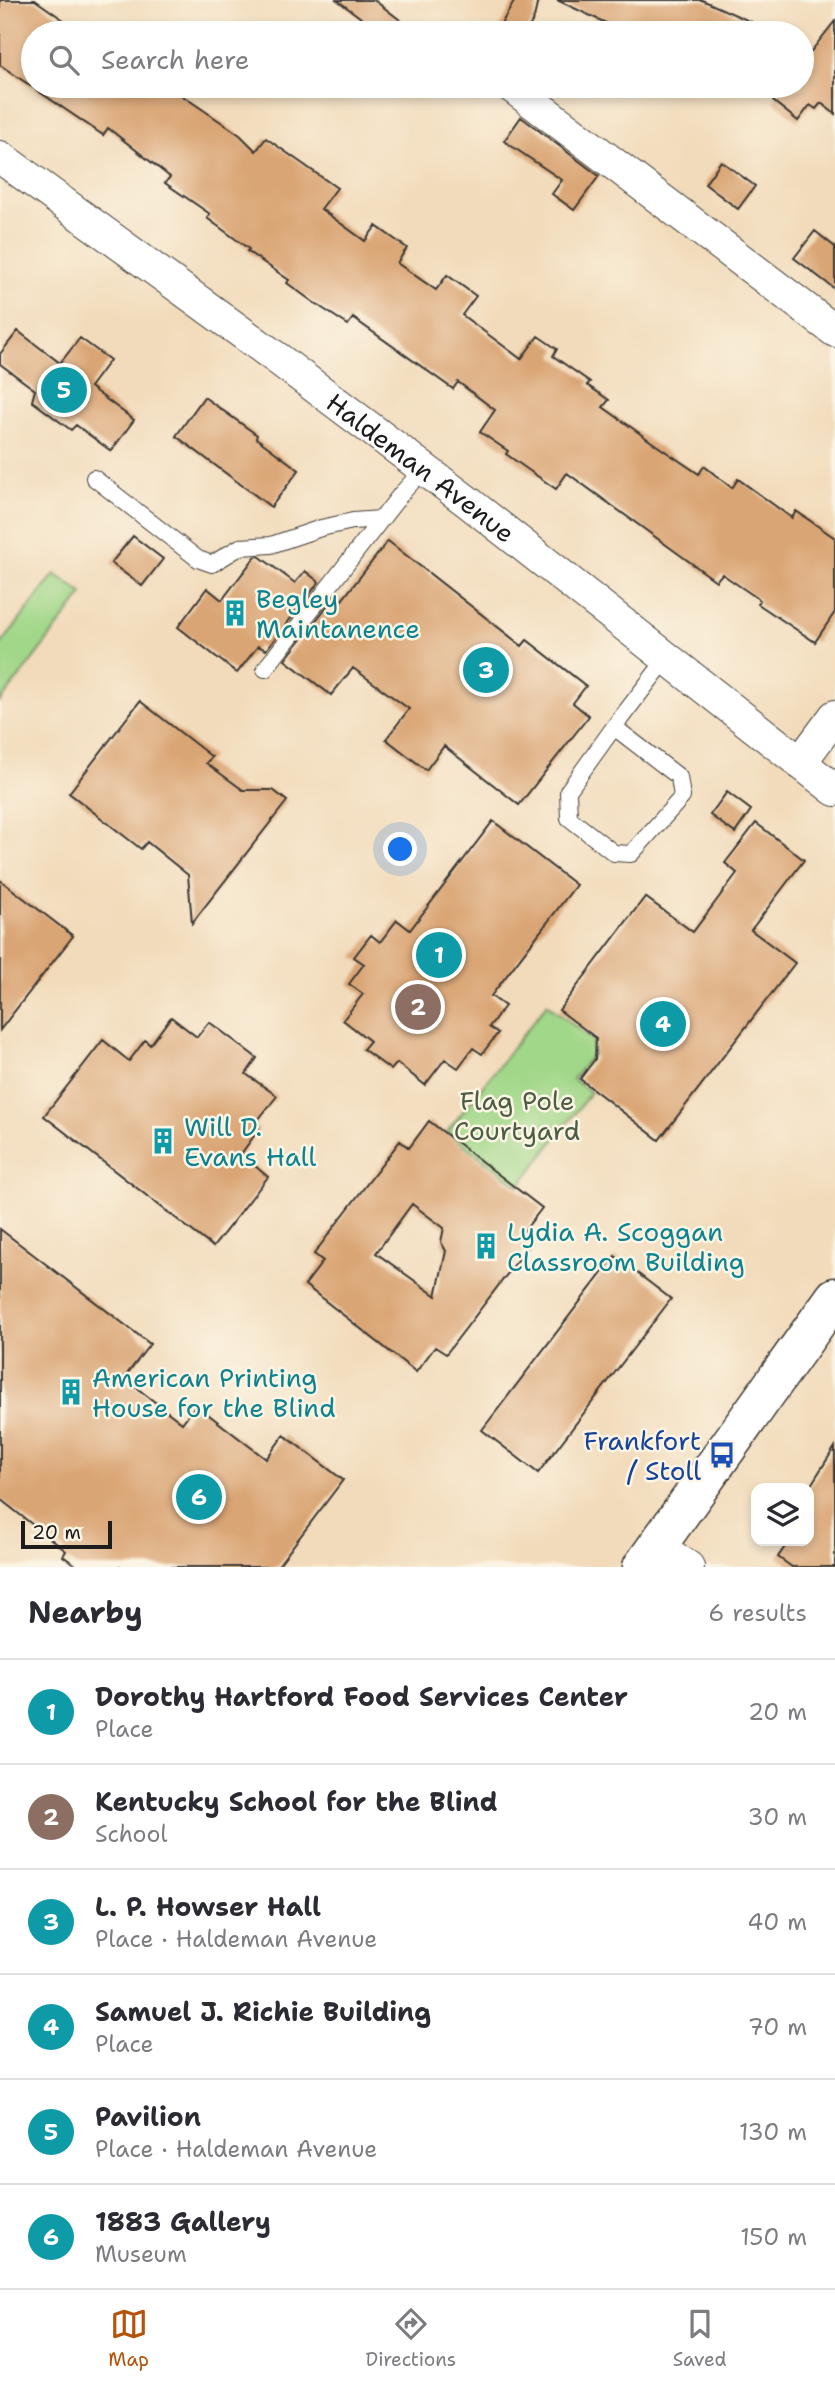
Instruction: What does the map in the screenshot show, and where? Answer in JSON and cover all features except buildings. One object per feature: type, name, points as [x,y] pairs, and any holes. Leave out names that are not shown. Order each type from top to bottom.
[{"type":"main road","points":[[662,1560],[835,1297]]},
{"type":"street","points":[[527,98],[835,331]]},
{"type":"street","name":"Haldeman Avenue","points":[[0,158],[278,359],[424,469],[835,790]]},
{"type":"street","points":[[800,763],[835,716]]},
{"type":"lane","points":[[265,669],[381,519],[424,469]]},
{"type":"lane","points":[[94,478],[198,559],[212,564],[240,547],[271,545],[321,528],[353,521],[381,519]]},
{"type":"lane","points":[[614,727],[679,777],[682,797],[631,855],[614,853],[569,818],[568,791],[614,727],[667,658]]},
{"type":"green space","points":[[55,574],[83,594],[0,702],[0,646]]},
{"type":"green space","name":"Flag Pole Courtyard","points":[[547,1004],[592,1040],[593,1054],[573,1079],[591,1092],[519,1186],[447,1132]]},
{"type":"place","name":"Pavilion","points":[[64,390]]},
{"type":"place","name":"Begley Maintanence","points":[[235,613]]},
{"type":"place","name":"L. P. Howser Hall","points":[[486,670]]},
{"type":"place","name":"Dorothy Hartford Food Services Center","points":[[439,955]]},
{"type":"place","name":"Kentucky School for the Blind","points":[[418,1007]]},
{"type":"place","name":"Samuel J. Richie Building","points":[[663,1024]]},
{"type":"place","name":"Will D. Evans Hall","points":[[163,1141]]},
{"type":"place","name":"Lydia A. Scoggan Classroom Building","points":[[486,1246]]},
{"type":"place","name":"American Printing House for the Blind","points":[[71,1392]]},
{"type":"place","name":"Frankfort / Stoll","points":[[722,1455]]},
{"type":"place","name":"1883 Gallery","points":[[199,1497]]}]
